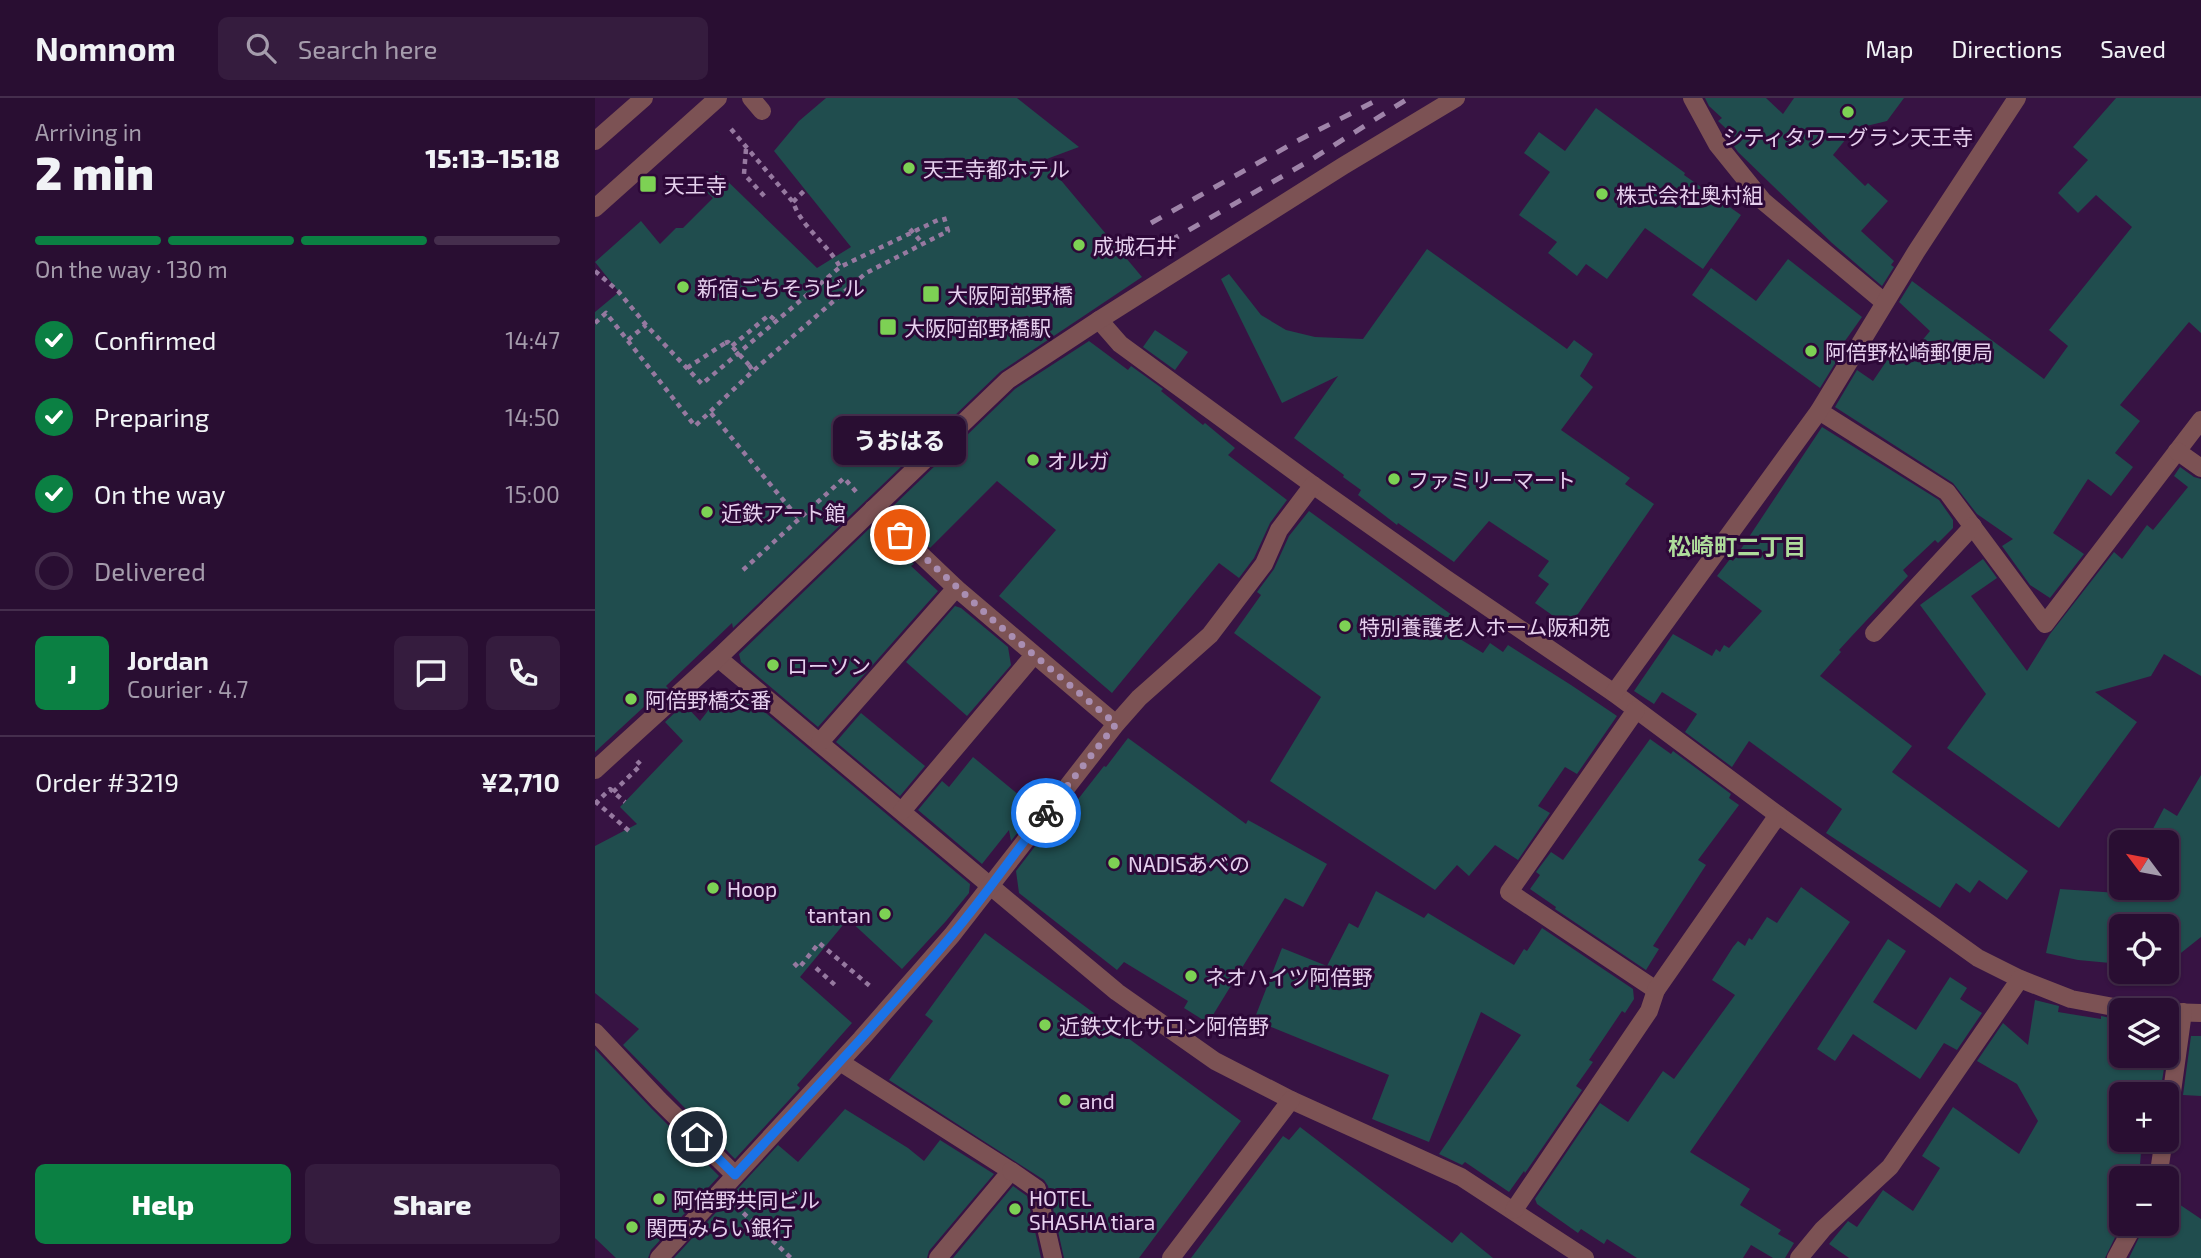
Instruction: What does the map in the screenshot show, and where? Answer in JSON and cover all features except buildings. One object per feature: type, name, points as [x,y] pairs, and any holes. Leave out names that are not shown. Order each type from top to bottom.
[{"type":"street","points":[[595,142],[644,98]]},
{"type":"street","points":[[595,208],[718,98]]},
{"type":"street","points":[[595,770],[718,658],[867,503],[1008,380],[1098,320],[1456,98]]},
{"type":"street","points":[[1692,98],[1717,144],[1763,201],[1884,302]]},
{"type":"street","points":[[1614,693],[1819,411],[1884,302],[2017,98]]},
{"type":"street","points":[[1098,320],[1120,344],[1313,485],[1614,693],[1778,816],[1978,958],[2020,979],[2071,999],[2109,1006]]},
{"type":"street","points":[[1819,411],[1947,492],[2045,624],[2201,420]]},
{"type":"street","points":[[2177,452],[2201,468]]},
{"type":"street","points":[[659,1258],[840,1062],[952,935],[1116,724],[1139,698],[1210,635],[1264,564],[1279,530],[1313,485]]},
{"type":"street","points":[[867,503],[956,588],[1116,724]]},
{"type":"street","points":[[1874,633],[1973,526]]},
{"type":"street","points":[[820,742],[956,588]]},
{"type":"street","points":[[902,811],[1034,655]]},
{"type":"street","points":[[718,658],[1117,992],[1215,1061],[1291,1100],[1461,1177],[1585,1258]]},
{"type":"street","points":[[1636,710],[1509,892],[1656,990]]},
{"type":"street","points":[[1514,1210],[1649,1011],[1656,990],[1778,816]]},
{"type":"street","points":[[1799,1258],[1823,1229],[1890,1167],[2020,979]]},
{"type":"street","points":[[2176,1082],[2189,1010]]},
{"type":"street","points":[[595,1032],[735,1175]]},
{"type":"street","points":[[840,1062],[1037,1189],[1053,1258]]},
{"type":"street","points":[[1171,1258],[1291,1100]]},
{"type":"street","points":[[939,1258],[1011,1171]]},
{"type":"street","points":[[2116,1258],[2128,1236]]},
{"type":"path","points":[[731,129],[793,202],[797,214],[835,257],[840,267]]},
{"type":"path","points":[[746,148],[744,174],[766,198]]},
{"type":"path","points":[[793,202],[805,190]]},
{"type":"path","points":[[595,271],[618,291],[702,384],[840,267],[941,217],[948,231],[866,273],[753,371],[695,426],[606,313],[595,323]]},
{"type":"path","points":[[911,229],[923,244]]},
{"type":"path","points":[[732,346],[769,315],[776,321]]},
{"type":"path","points":[[628,340],[646,325]]},
{"type":"path","points":[[687,369],[729,342],[753,371]]},
{"type":"path","points":[[711,413],[799,519]]},
{"type":"path","points":[[743,570],[844,478],[867,503]]},
{"type":"path","points":[[625,802],[610,789],[595,802],[629,831]]},
{"type":"path","points":[[794,963],[799,968],[819,943],[871,987]]},
{"type":"path","points":[[815,968],[835,985]]},
{"type":"path","points":[[720,1191],[791,1258]]},
{"type":"railway","points":[[1151,223],[1299,140],[1381,98]]},
{"type":"railway","points":[[1168,242],[1309,161],[1409,98]]},
{"type":"way so far","points":[[900,535],[956,588],[1116,724],[1046,813]]},
{"type":"place","name":"シティタワーグラン天王寺","points":[[1848,112]]},
{"type":"place","name":"天王寺都ホテル","points":[[909,168]]},
{"type":"place","name":"天王寺","points":[[648,184]]},
{"type":"place","name":"株式会社奥村組","points":[[1602,194]]},
{"type":"place","name":"成城石井","points":[[1079,245]]},
{"type":"place","name":"新宿ごちそうビル","points":[[683,287]]},
{"type":"place","name":"大阪阿部野橋","points":[[931,294]]},
{"type":"place","name":"大阪阿部野橋駅","points":[[888,327]]},
{"type":"place","name":"阿倍野松崎郵便局","points":[[1811,351]]},
{"type":"place","name":"オルガ","points":[[1033,460]]},
{"type":"place","name":"ファミリーマート","points":[[1394,479]]},
{"type":"place","name":"近鉄アート館","points":[[707,512]]},
{"type":"place","name":"うおはる","points":[[900,535]]},
{"type":"place","name":"特別養護老人ホーム阪和苑","points":[[1345,626]]},
{"type":"place","name":"ローソン","points":[[773,665]]},
{"type":"place","name":"阿倍野橋交番","points":[[631,699]]},
{"type":"place","name":"NADISあべの","points":[[1114,863]]},
{"type":"place","name":"Hoop","points":[[713,888]]},
{"type":"place","name":"tantan","points":[[885,914]]},
{"type":"place","name":"ネオハイツ阿倍野","points":[[1191,976]]},
{"type":"place","name":"近鉄文化サロン阿倍野","points":[[1045,1025]]},
{"type":"place","name":"and","points":[[1065,1100]]},
{"type":"place","name":"阿倍野共同ビル","points":[[659,1199]]},
{"type":"place","name":"HOTEL SHASHA tiara","points":[[1015,1209]]},
{"type":"place","name":"関西みらい銀行","points":[[632,1227]]},
{"type":"district","name":"松崎町二丁目","points":[[1737,546]]},
{"type":"route","points":[[697,1137],[735,1175],[861,1039],[952,935],[991,888],[998,874],[1046,813]]}]
